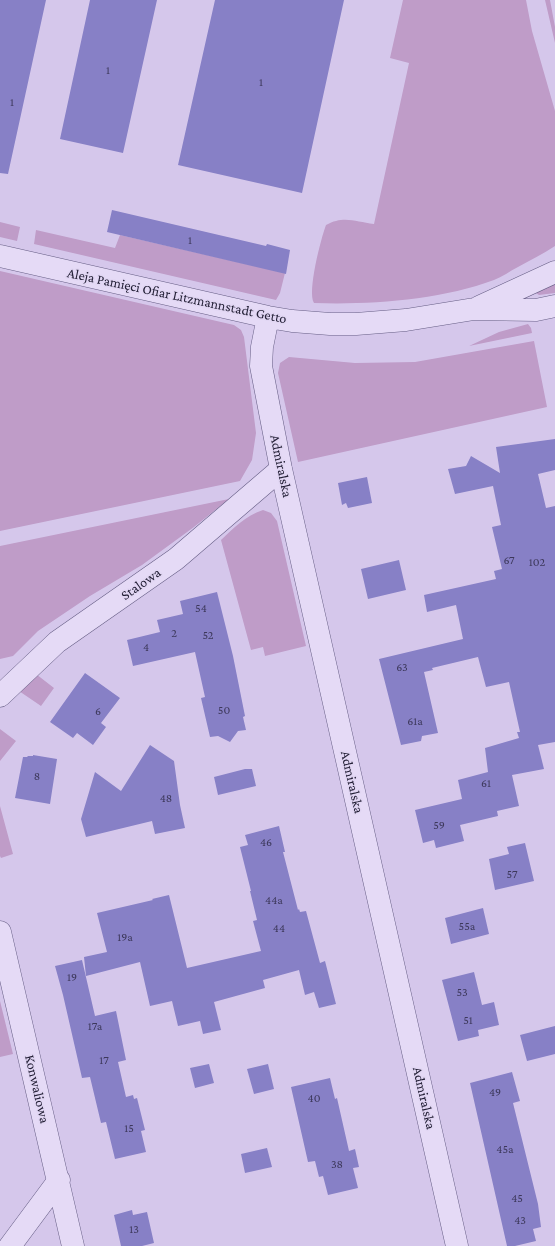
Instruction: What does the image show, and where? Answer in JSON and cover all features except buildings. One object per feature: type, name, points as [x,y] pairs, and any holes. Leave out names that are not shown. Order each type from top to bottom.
[{"type":"street","name":"Aleja Pamięci Ofiar Litzmannstadt Getto","points":[[0,256],[268,318],[292,321],[330,324],[356,324],[406,320],[474,309],[536,310],[555,306]]},
{"type":"street","name":"Aleja Pamięci Ofiar Litzmannstadt Getto","points":[[474,309],[555,272]]},
{"type":"street","name":"Admiralska","points":[[268,318],[262,347],[261,366],[281,469],[457,1246]]},
{"type":"street","name":"Stalowa","points":[[0,696],[57,642],[176,559],[281,469]]},
{"type":"street","name":"Konwaliowa","points":[[0,932],[74,1246]]},
{"type":"street","points":[[10,1246],[58,1180]]},
{"type":"shaded area","points":[[403,0],[526,0],[532,31],[555,111],[555,246],[497,279],[473,287],[429,297],[405,300],[358,303],[314,303],[312,297],[313,277],[318,252],[326,225],[339,220],[374,224],[409,63],[390,58]]},
{"type":"shaded area","points":[[545,0],[550,0],[555,27],[555,43]]},
{"type":"shaded area","points":[[0,222],[20,227],[17,241],[0,237]]},
{"type":"shaded area","points":[[36,230],[115,248],[120,235],[285,273],[280,293],[276,300],[34,244]]},
{"type":"shaded area","points":[[0,271],[234,325],[241,330],[244,337],[256,433],[252,460],[240,481],[0,531]]},
{"type":"shaded area","points":[[555,280],[555,293],[539,295],[536,293],[536,289]]},
{"type":"shaded area","points":[[528,324],[532,333],[469,346],[499,332]]},
{"type":"shaded area","points":[[534,341],[547,407],[298,462],[278,373],[280,363],[289,357],[355,363],[415,362]]},
{"type":"shaded area","points":[[229,499],[142,565],[90,596],[38,631],[13,656],[0,659],[0,546]]},
{"type":"shaded area","points":[[263,510],[271,513],[277,521],[306,646],[265,656],[263,647],[251,650],[221,540],[245,519]]},
{"type":"shaded area","points":[[36,674],[54,688],[41,706],[19,691]]},
{"type":"shaded area","points":[[0,729],[16,741],[0,761]]},
{"type":"shaded area","points":[[0,806],[13,854],[1,858],[0,856]]},
{"type":"shaded area","points":[[0,1001],[13,1054],[0,1057]]}]
